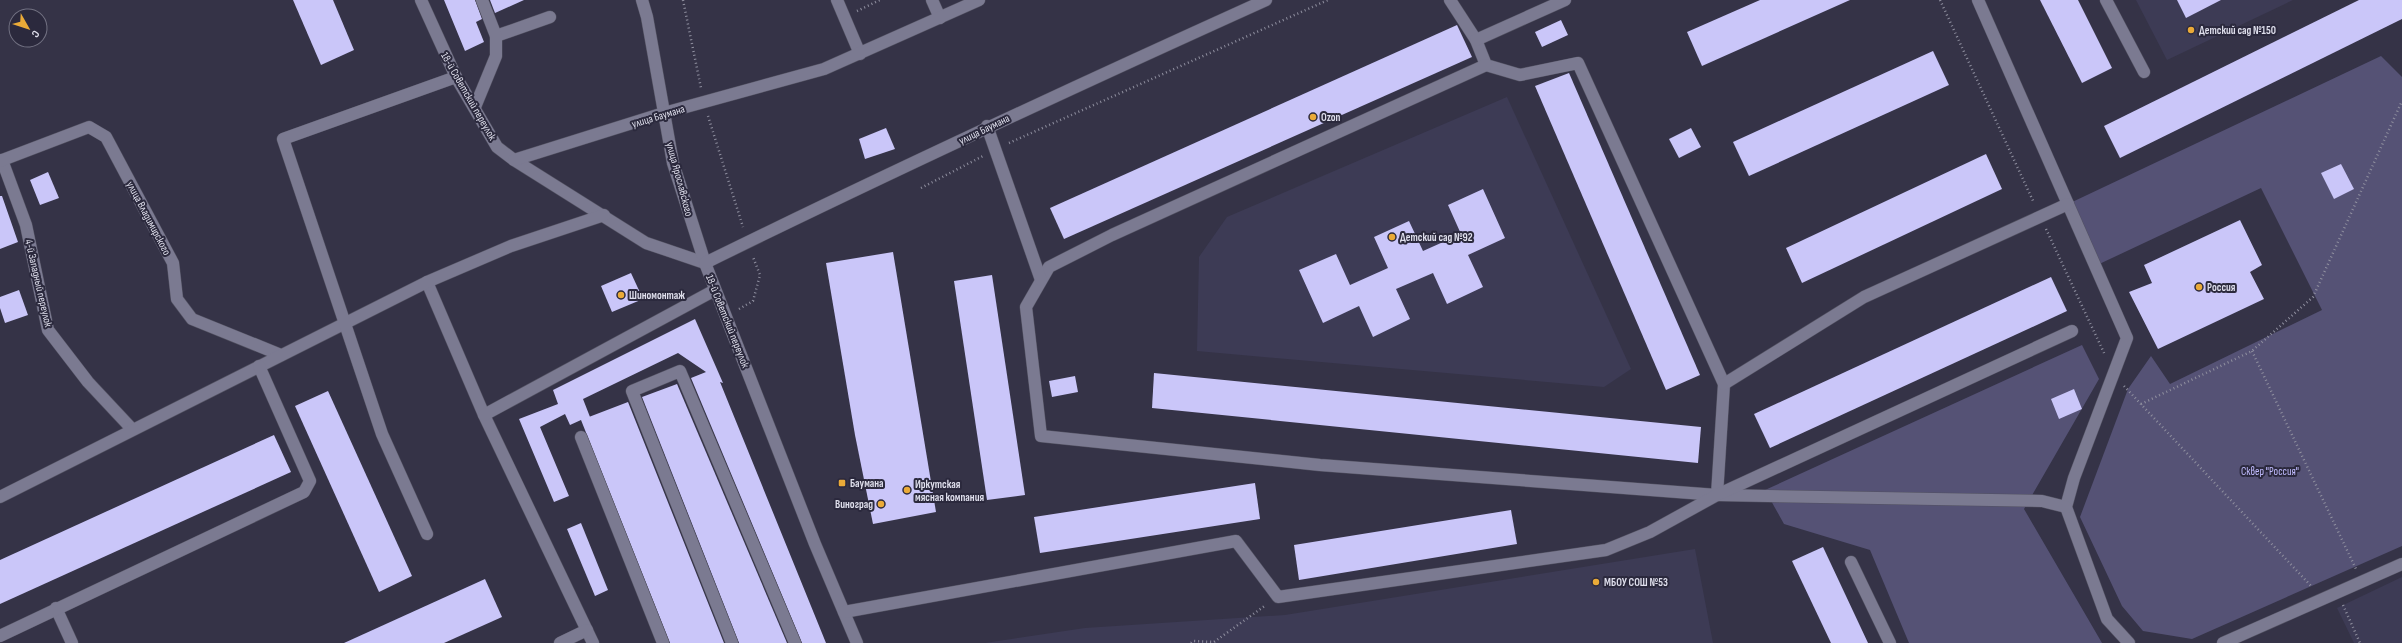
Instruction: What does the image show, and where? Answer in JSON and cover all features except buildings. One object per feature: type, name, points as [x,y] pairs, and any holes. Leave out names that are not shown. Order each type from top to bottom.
[{"type":"street","name":"18-й Советский переулок","points":[[421,0],[456,77],[497,146],[514,160],[604,215],[646,243],[704,263],[857,643]]},
{"type":"street","points":[[475,107],[496,56],[496,36],[482,0]]},
{"type":"street","name":"улица Ярославского","points":[[642,0],[647,17],[673,163],[704,263]]},
{"type":"street","points":[[837,0],[860,54]]},
{"type":"street","points":[[932,0],[940,18]]},
{"type":"street","name":"улица Баумана","points":[[514,160],[664,113],[824,69],[979,0]]},
{"type":"street","name":"улица Баумана","points":[[704,263],[919,161],[987,126],[1266,0]]},
{"type":"street","points":[[1450,0],[1476,40],[1486,65]]},
{"type":"street","points":[[1476,40],[1565,0]]},
{"type":"street","points":[[1978,0],[2127,338],[2074,478],[2066,507],[2107,619],[2129,643]]},
{"type":"street","points":[[2106,0],[2144,72]]},
{"type":"street","points":[[496,36],[550,17]]},
{"type":"street","points":[[1716,495],[1724,384],[1578,63],[1520,75],[1486,65],[1112,236],[1049,267],[1026,307],[1041,436],[1320,465],[1716,495],[2042,501],[2066,507]]},
{"type":"street","points":[[427,534],[382,434],[283,139],[456,77]]},
{"type":"street","points":[[987,126],[1041,280]]},
{"type":"street","name":"улица Владимирского","points":[[1,161],[89,127],[106,137],[173,263],[177,299],[192,319],[281,355]]},
{"type":"street","name":"4-й Западный переулок","points":[[1,161],[26,225],[48,330],[88,382],[132,429]]},
{"type":"street","points":[[1724,384],[1864,296],[2068,204]]},
{"type":"street","points":[[0,497],[132,429],[426,282],[511,246],[604,215]]},
{"type":"street","points":[[426,282],[484,415],[593,643]]},
{"type":"street","points":[[484,415],[715,290]]},
{"type":"street","points":[[844,612],[1236,540],[1278,597],[1606,550],[1650,532],[1716,495],[2072,331]]},
{"type":"street","points":[[0,636],[56,608],[304,492],[310,481],[259,366]]},
{"type":"street","points":[[732,643],[632,391],[680,371],[795,643]]},
{"type":"street","points":[[581,437],[663,643]]},
{"type":"street","points":[[1851,562],[1890,643]]},
{"type":"street","points":[[2223,643],[2338,594],[2402,564]]},
{"type":"street","points":[[56,608],[72,643]]},
{"type":"street","points":[[560,643],[587,630]]},
{"type":"path","points":[[683,0],[704,102],[747,242],[760,275],[753,300],[726,317]]},
{"type":"path","points":[[845,17],[880,0]]},
{"type":"path","points":[[921,188],[996,149],[1328,0]]},
{"type":"path","points":[[2141,404],[2252,351],[2313,297],[2402,101]]},
{"type":"path","points":[[2252,351],[2362,582]]},
{"type":"path","points":[[2338,594],[2360,643]]},
{"type":"path","points":[[1191,643],[1193,641],[1214,642],[1278,597]]},
{"type":"shaded area","name":"Детский сад №150","points":[[2136,0],[2293,0],[2167,60]]},
{"type":"shaded area","name":"Детский сад №92","points":[[1507,97],[1631,369],[1604,387],[1197,351],[1199,257],[1227,217]]},
{"type":"shaded area","name":"МБОУ СОШ №53","points":[[1695,549],[1713,643],[985,643],[1085,628],[1285,615]]},
{"type":"shaded area","points":[[2402,577],[2402,643],[2354,643],[2337,608]]},
{"type":"green space","name":"Сквер \"Россия\"","points":[[2381,56],[2402,77],[2402,546],[2192,639],[2143,631],[2122,606],[2080,517],[2128,389],[2151,356],[2170,384],[2322,310],[2261,188],[2095,266],[2068,204]]},
{"type":"green space","points":[[2082,345],[2099,379],[2024,509],[2102,643],[1909,643],[1870,550],[1784,524],[1765,490]]},
{"type":"place","name":"Детский сад №150","points":[[2191,30]]},
{"type":"place","name":"Ozon","points":[[1313,117]]},
{"type":"place","name":"Детский сад №92","points":[[1392,237]]},
{"type":"place","name":"Россия","points":[[2199,287]]},
{"type":"place","name":"Шиномонтаж","points":[[621,295]]},
{"type":"place","name":"Баумана","points":[[842,483]]},
{"type":"place","name":"Иркутская мясная компания","points":[[907,490]]},
{"type":"place","name":"Виноград","points":[[881,504]]},
{"type":"place","name":"МБОУ СОШ №53","points":[[1596,582]]}]
